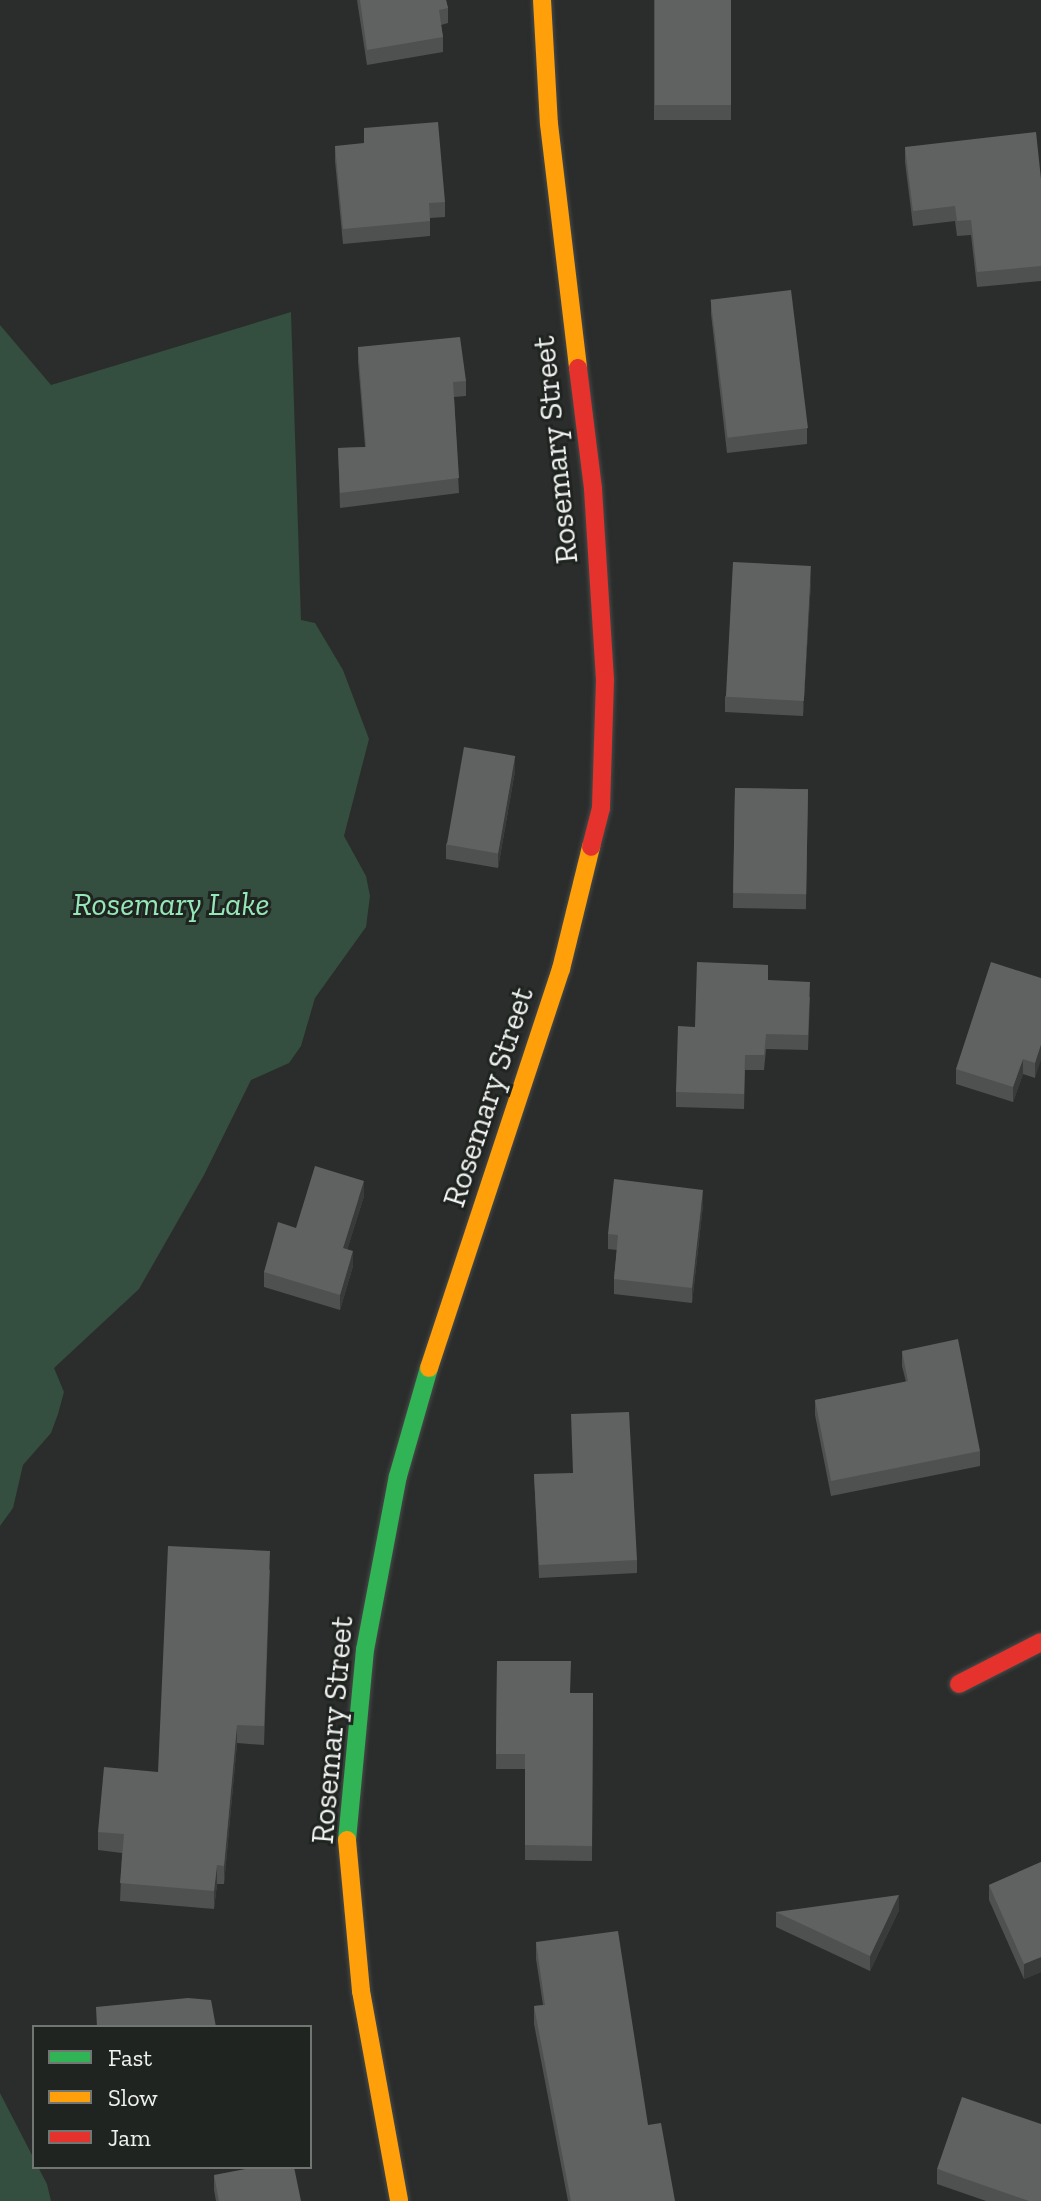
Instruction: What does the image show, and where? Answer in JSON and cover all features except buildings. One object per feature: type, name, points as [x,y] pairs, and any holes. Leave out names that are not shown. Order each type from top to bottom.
[{"type":"street","name":"Rosemary Street","points":[[399,2201],[361,1991],[347,1837],[365,1650],[398,1476],[442,1322],[490,1189],[561,969],[601,808],[605,680],[593,489],[549,124],[542,0]]},
{"type":"street","points":[[959,1684],[1041,1642]]},
{"type":"green space","name":"Rosemary Lake","points":[[291,312],[301,620],[315,623],[343,670],[369,739],[344,836],[366,876],[370,896],[366,927],[315,998],[301,1046],[289,1063],[251,1080],[204,1175],[139,1289],[54,1368],[64,1392],[58,1414],[51,1433],[23,1465],[13,1508],[0,1526],[0,325],[51,385]]},
{"type":"green space","points":[[0,2093],[32,2155],[32,2169],[39,2169],[47,2184],[51,2201],[0,2201]]},
{"type":"traffic: fast","points":[[347,1840],[365,1650],[398,1476],[429,1368]]},
{"type":"traffic: slow","points":[[542,0],[549,124],[578,368]]},
{"type":"traffic: slow","points":[[429,1368],[561,969],[591,847]]},
{"type":"traffic: slow","points":[[347,1840],[361,1991],[399,2201]]},
{"type":"traffic: jam","points":[[578,368],[593,489],[605,680],[601,808],[591,847]]},
{"type":"traffic: jam","points":[[959,1684],[1041,1642]]}]
